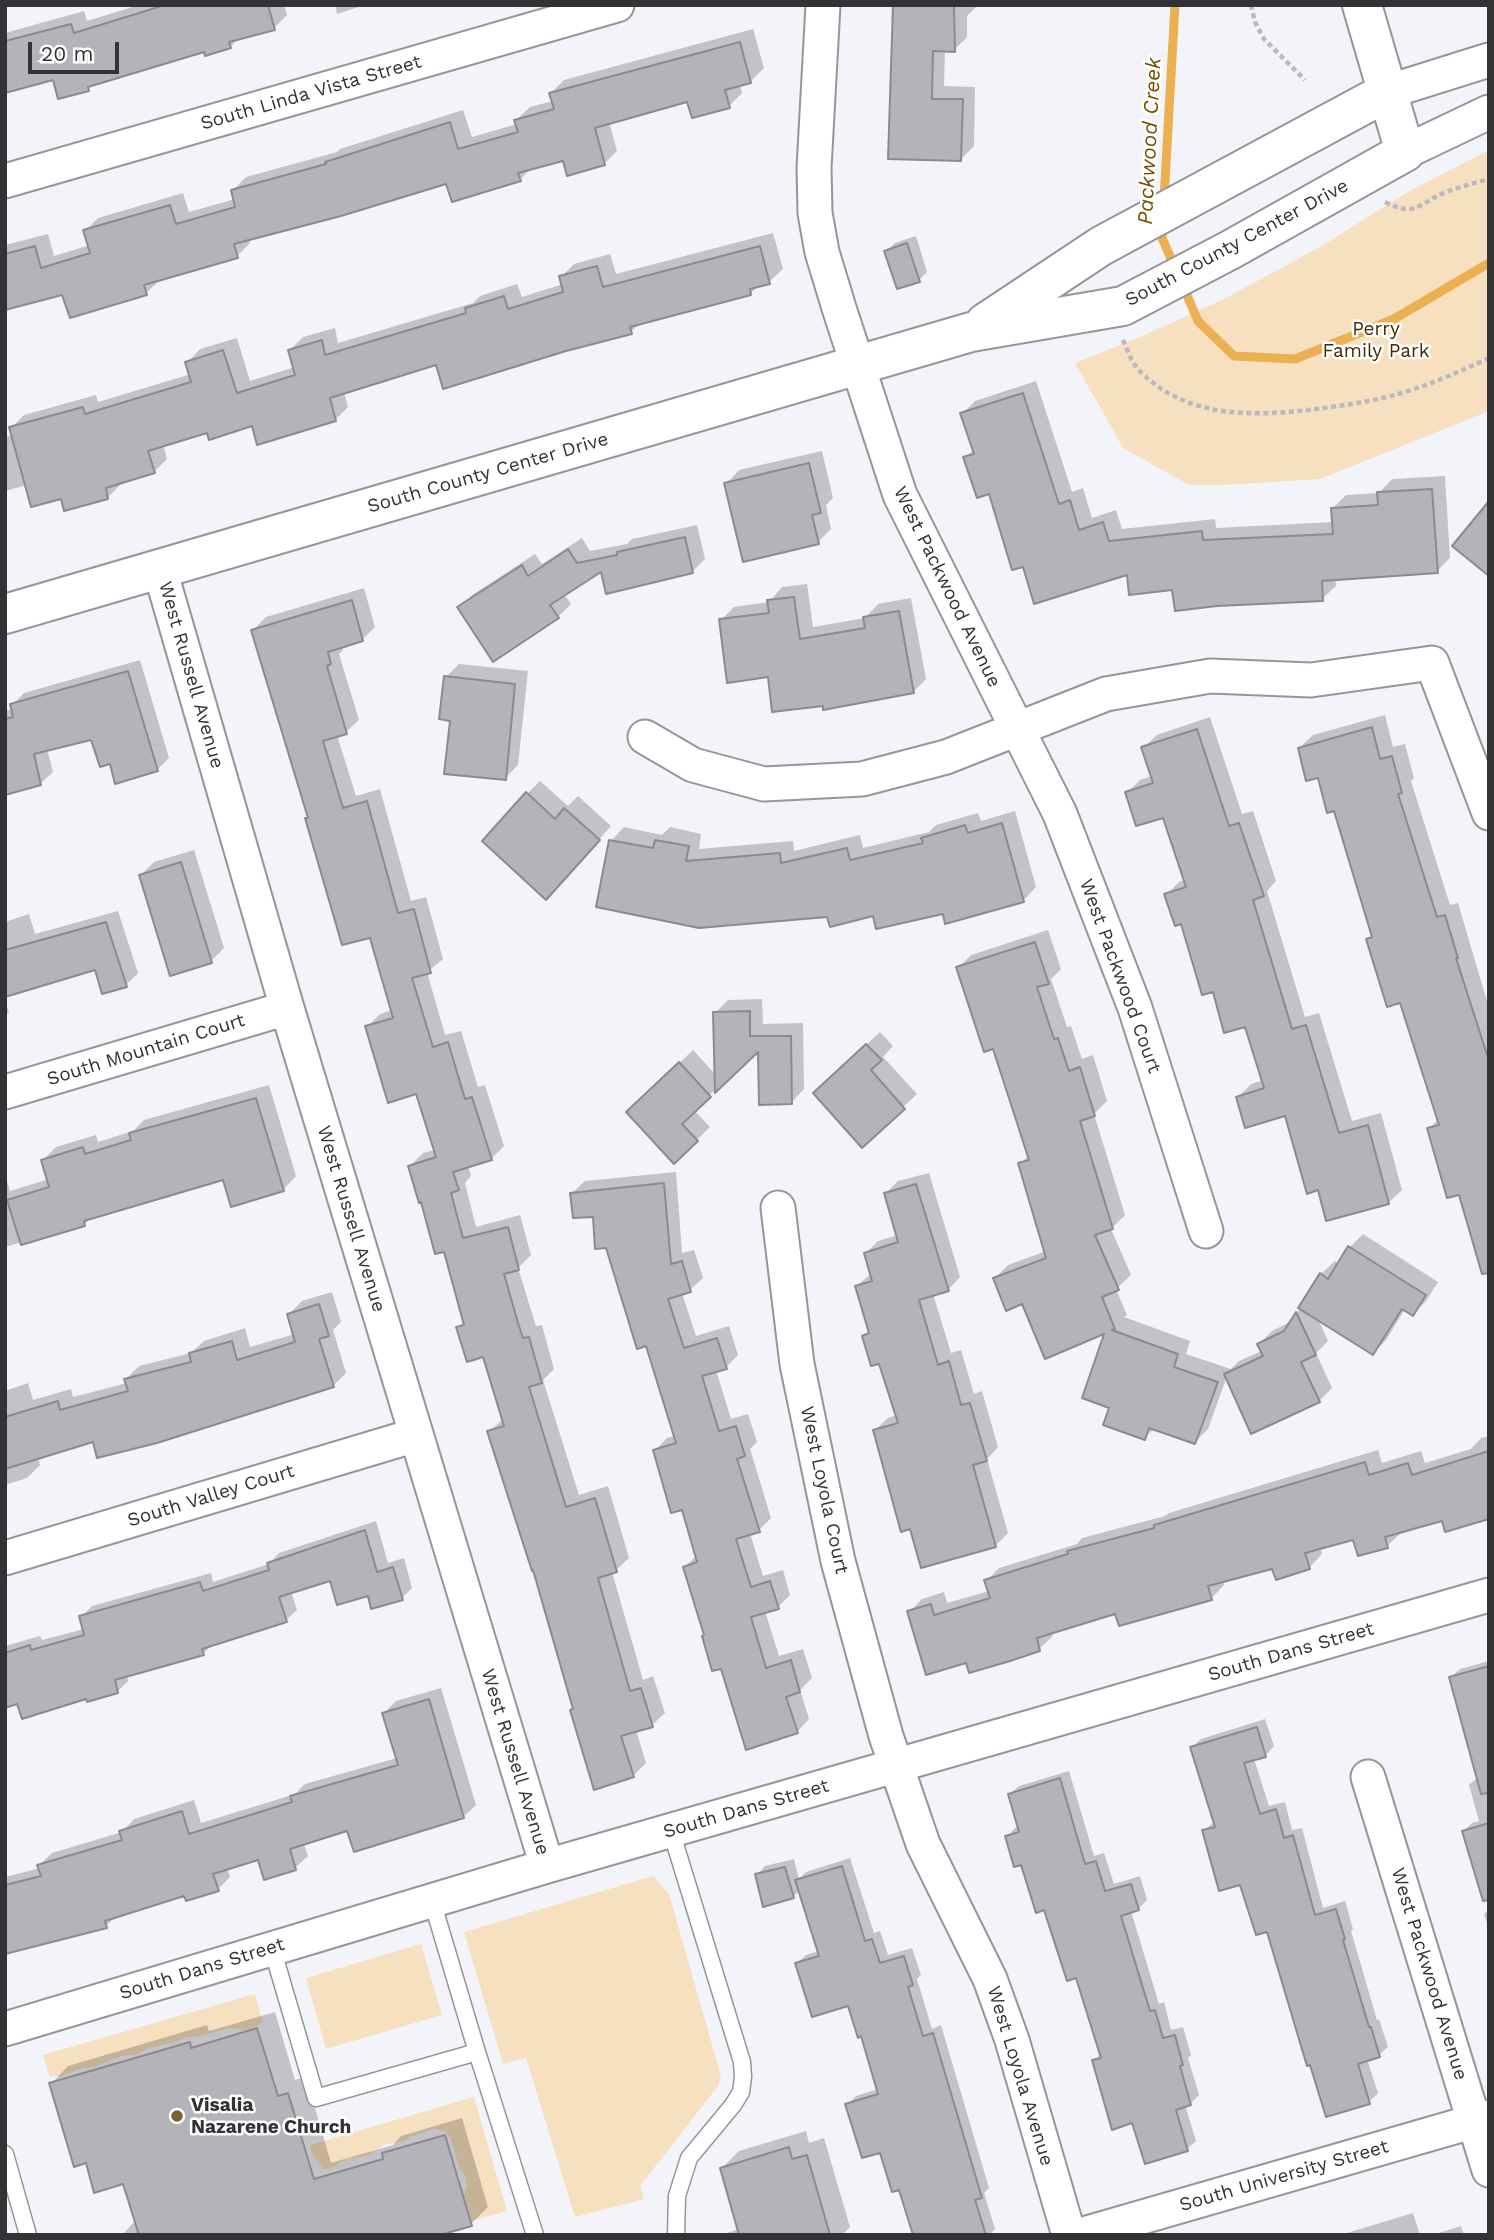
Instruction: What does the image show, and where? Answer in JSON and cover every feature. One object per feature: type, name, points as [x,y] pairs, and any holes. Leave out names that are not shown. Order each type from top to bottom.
[{"type":"street","name":"South Linda Vista Street","points":[[5,181],[617,5]]},
{"type":"street","name":"West Packwood Avenue","points":[[823,5],[814,168],[815,212],[822,252],[900,495],[1016,728]]},
{"type":"street","points":[[1362,5],[1405,152]]},
{"type":"street","name":"South County Center Drive","points":[[971,332],[1101,246],[1387,92],[1489,60]]},
{"type":"street","name":"South County Center Drive","points":[[5,614],[971,332],[1122,320],[1230,250],[1405,152],[1489,112]]},
{"type":"street","name":"West Russell Avenue","points":[[160,570],[287,1008],[547,1866]]},
{"type":"street","points":[[645,737],[693,765],[764,785],[862,779],[946,757],[1106,694],[1210,676],[1311,680],[1432,663],[1489,813]]},
{"type":"street","name":"West Packwood Court","points":[[1016,728],[1060,814],[1125,982],[1206,1231]]},
{"type":"street","name":"South Mountain Court","points":[[5,1092],[287,1008]]},
{"type":"street","name":"West Loyola Court","points":[[778,1208],[797,1364],[838,1561],[896,1766]]},
{"type":"street","name":"South Valley Court","points":[[5,1558],[416,1436]]},
{"type":"street","name":"South Dans Street","points":[[5,2029],[547,1866],[1489,1595]]},
{"type":"street","name":"West Loyola Avenue","points":[[896,1766],[923,1843],[990,1979],[1012,2040],[1069,2235]]},
{"type":"street","name":"West Packwood Avenue","points":[[1368,1777],[1482,2119],[1489,2170]]},
{"type":"street","name":"South University Street","points":[[1080,2235],[1482,2119]]},
{"type":"lane","points":[[671,1830],[742,2062],[743,2077],[741,2092],[733,2105],[690,2158],[677,2196],[674,2230],[676,2235]]},
{"type":"lane","points":[[432,1900],[531,2234]]},
{"type":"lane","points":[[272,1948],[316,2098],[477,2052]]},
{"type":"lane","points":[[5,2154],[28,2235]]},
{"type":"path","points":[[1251,5],[1255,22],[1264,39],[1305,80]]},
{"type":"path","points":[[1378,198],[1399,209],[1419,208],[1443,193],[1489,179]]},
{"type":"path","points":[[1122,320],[1135,366],[1156,385],[1174,398],[1197,407],[1229,413],[1263,414],[1360,404],[1435,382],[1489,358]]},
{"type":"green space","name":"Perry Family Park","points":[[1489,150],[1489,411],[1320,479],[1189,485],[1123,448],[1075,363],[1224,299],[1320,247],[1406,193]]},
{"type":"green space","points":[[653,1876],[669,1894],[721,2076],[718,2086],[640,2186],[644,2199],[575,2217],[526,2058],[503,2064],[464,1932]]},
{"type":"green space","points":[[421,1944],[442,2015],[326,2049],[306,1978]]},
{"type":"green space","points":[[255,1994],[263,2023],[245,2030],[230,2028],[186,2037],[135,2055],[121,2056],[95,2067],[59,2077],[49,2076],[43,2055]]},
{"type":"green space","points":[[474,2097],[507,2211],[472,2221],[464,2195],[467,2185],[465,2176],[450,2137],[445,2131],[434,2129],[404,2141],[384,2145],[369,2155],[345,2160],[330,2169],[323,2169],[312,2154],[310,2145]]},
{"type":"building","points":[[165,5],[268,5],[275,30],[229,42],[231,48],[205,56],[204,52],[88,87],[89,91],[58,99],[53,80],[5,93],[5,41],[71,24],[74,33]]},
{"type":"building","points":[[893,5],[954,5],[955,52],[933,51],[932,99],[963,99],[961,161],[888,159]]},
{"type":"building","points":[[740,42],[751,83],[725,90],[730,108],[692,118],[687,102],[595,128],[605,165],[567,176],[563,161],[518,173],[521,181],[452,202],[446,184],[341,216],[234,244],[238,258],[144,285],[147,295],[70,318],[62,295],[5,310],[5,254],[35,246],[41,268],[90,253],[83,230],[170,205],[176,224],[235,207],[231,190],[326,164],[325,162],[450,122],[458,149],[518,132],[514,120],[554,109],[549,93]]},
{"type":"building","points":[[907,243],[920,282],[897,289],[884,251]]},
{"type":"building","points":[[760,246],[770,284],[750,289],[751,295],[630,327],[632,334],[566,351],[443,389],[436,365],[330,398],[336,421],[257,445],[252,426],[209,440],[207,433],[148,451],[155,473],[106,488],[108,499],[64,511],[61,499],[31,507],[9,427],[83,407],[85,414],[191,382],[185,362],[223,350],[237,393],[295,375],[288,350],[322,340],[325,355],[466,313],[465,308],[504,296],[508,309],[563,292],[559,276],[597,266],[603,287]]},
{"type":"building","points":[[1023,393],[1059,504],[1070,500],[1079,530],[1103,522],[1109,541],[1202,531],[1203,540],[1333,534],[1331,508],[1378,505],[1377,492],[1432,489],[1438,573],[1322,581],[1323,601],[1217,606],[1175,611],[1172,590],[1129,595],[1127,575],[1034,604],[1023,567],[1012,570],[989,494],[977,498],[963,457],[974,454],[960,413]]},
{"type":"building","points":[[809,463],[821,513],[812,515],[819,544],[743,562],[724,483]]},
{"type":"building","points":[[1489,501],[1489,576],[1452,546]]},
{"type":"building","points":[[685,537],[693,573],[606,594],[601,572],[550,605],[559,618],[493,662],[457,607],[522,565],[528,576],[568,549],[577,563]]},
{"type":"building","points":[[794,597],[800,639],[865,628],[863,617],[899,611],[914,693],[823,710],[823,706],[772,712],[768,677],[727,683],[719,619],[769,613],[767,600]]},
{"type":"building","points":[[352,600],[363,641],[328,652],[331,664],[327,666],[347,734],[323,741],[343,808],[367,801],[398,913],[414,909],[431,973],[412,978],[433,1047],[448,1042],[465,1099],[472,1097],[492,1160],[453,1172],[459,1190],[451,1193],[463,1238],[508,1227],[519,1270],[504,1274],[523,1338],[529,1337],[542,1383],[529,1387],[566,1507],[595,1498],[617,1572],[598,1578],[630,1691],[641,1688],[653,1727],[621,1736],[634,1777],[594,1790],[533,1570],[487,1431],[504,1426],[483,1357],[467,1362],[456,1327],[464,1325],[444,1252],[435,1254],[408,1166],[436,1157],[416,1094],[388,1103],[365,1026],[393,1018],[370,938],[342,945],[305,818],[308,818],[251,630]]},
{"type":"building","points":[[128,671],[158,771],[115,784],[110,764],[100,767],[91,740],[34,754],[41,785],[5,795],[5,719],[13,717],[10,704]]},
{"type":"building","points":[[444,676],[515,684],[506,780],[444,774],[450,721],[439,719]]},
{"type":"building","points":[[1372,727],[1380,759],[1392,756],[1402,793],[1398,794],[1437,917],[1445,915],[1489,1061],[1489,1273],[1482,1274],[1459,1195],[1447,1198],[1427,1128],[1439,1125],[1400,1003],[1387,1007],[1366,939],[1372,937],[1334,811],[1327,813],[1318,778],[1306,781],[1298,748]]},
{"type":"building","points":[[1197,729],[1229,826],[1239,823],[1264,896],[1253,900],[1292,1029],[1306,1025],[1339,1133],[1368,1125],[1389,1204],[1326,1221],[1318,1190],[1307,1194],[1285,1116],[1245,1128],[1236,1097],[1264,1088],[1245,1027],[1224,1033],[1213,992],[1202,995],[1181,924],[1175,926],[1164,894],[1186,887],[1163,818],[1136,826],[1125,792],[1153,783],[1141,747]]},
{"type":"building","points":[[526,792],[555,819],[564,808],[600,840],[546,900],[482,841]]},
{"type":"building","points":[[1002,823],[1024,902],[945,924],[943,914],[876,929],[873,916],[830,927],[827,917],[699,928],[596,907],[609,840],[653,848],[655,840],[689,846],[686,861],[780,853],[781,863],[847,848],[850,860],[923,843],[921,838],[965,825],[968,833]]},
{"type":"building","points":[[181,862],[212,963],[170,976],[139,875]]},
{"type":"building","points":[[106,922],[127,987],[102,994],[95,970],[5,997],[5,950]]},
{"type":"building","points":[[1035,942],[1049,984],[1037,987],[1054,1039],[1058,1038],[1069,1071],[1080,1067],[1095,1116],[1080,1121],[1113,1229],[1095,1235],[1119,1290],[1102,1297],[1115,1329],[1112,1330],[1178,1354],[1174,1367],[1218,1382],[1195,1444],[1149,1428],[1145,1440],[1103,1425],[1109,1408],[1082,1398],[1104,1334],[1045,1359],[1022,1304],[1006,1311],[993,1278],[1046,1258],[1018,1163],[1029,1160],[993,1049],[984,1052],[956,967]]},
{"type":"building","points":[[750,1011],[750,1036],[791,1036],[792,1104],[759,1105],[758,1052],[715,1093],[713,1012]]},
{"type":"building","points":[[866,1044],[882,1060],[871,1070],[905,1109],[862,1148],[813,1093]]},
{"type":"building","points":[[679,1062],[711,1097],[682,1124],[698,1141],[674,1164],[626,1112]]},
{"type":"building","points":[[256,1098],[284,1191],[231,1207],[223,1180],[84,1221],[85,1226],[21,1245],[7,1200],[49,1187],[41,1160],[83,1147],[85,1154],[131,1140],[129,1133]]},
{"type":"building","points":[[664,1183],[671,1264],[682,1261],[691,1292],[668,1299],[684,1348],[717,1338],[727,1369],[702,1376],[719,1431],[736,1426],[745,1456],[737,1459],[760,1532],[736,1539],[751,1587],[770,1581],[779,1609],[751,1617],[766,1668],[791,1660],[800,1692],[786,1697],[798,1733],[746,1750],[721,1669],[712,1671],[683,1567],[697,1562],[682,1510],[671,1513],[653,1450],[676,1443],[646,1346],[637,1349],[606,1248],[595,1249],[593,1217],[573,1218],[570,1193]]},
{"type":"building","points":[[916,1184],[949,1291],[919,1300],[938,1365],[949,1361],[961,1405],[970,1403],[987,1461],[973,1465],[996,1547],[921,1568],[910,1529],[901,1532],[873,1430],[898,1423],[879,1364],[871,1366],[862,1336],[869,1333],[855,1286],[872,1281],[864,1253],[898,1242],[884,1193]]},
{"type":"building","points":[[1348,1246],[1426,1295],[1413,1316],[1402,1309],[1373,1355],[1298,1308],[1320,1273],[1328,1279]]},
{"type":"building","points":[[319,1304],[329,1336],[319,1339],[334,1387],[157,1443],[97,1458],[93,1442],[5,1469],[5,1417],[58,1401],[60,1410],[128,1391],[124,1379],[191,1362],[189,1353],[232,1341],[237,1360],[295,1342],[287,1314]]},
{"type":"building","points":[[1296,1312],[1316,1355],[1301,1362],[1320,1402],[1251,1434],[1224,1374],[1263,1356],[1257,1344],[1284,1331]]},
{"type":"building","points":[[1489,1451],[1489,1519],[1445,1532],[1442,1521],[1385,1537],[1388,1548],[1358,1556],[1353,1540],[1305,1553],[1310,1569],[1276,1580],[1272,1569],[1208,1586],[1212,1600],[1119,1626],[1115,1614],[1037,1638],[1040,1651],[1010,1661],[969,1673],[966,1663],[926,1675],[907,1611],[931,1604],[934,1615],[990,1598],[984,1580],[1068,1554],[1067,1551],[1154,1528],[1154,1525],[1365,1462],[1369,1475],[1408,1463],[1412,1475]]},
{"type":"building","points":[[365,1530],[377,1572],[393,1567],[403,1600],[371,1609],[368,1596],[337,1605],[330,1581],[279,1597],[287,1622],[202,1649],[204,1655],[115,1680],[118,1693],[87,1702],[86,1699],[22,1719],[17,1704],[5,1708],[5,1653],[30,1645],[31,1650],[84,1635],[79,1616],[200,1582],[203,1591],[269,1570],[267,1563]]},
{"type":"building","points":[[1489,1666],[1489,1793],[1481,1794],[1449,1677]]},
{"type":"building","points":[[429,1699],[464,1818],[354,1852],[347,1831],[290,1849],[296,1870],[264,1880],[258,1860],[213,1874],[219,1891],[186,1901],[184,1896],[105,1921],[107,1928],[5,1954],[5,1885],[41,1876],[37,1865],[122,1840],[119,1831],[182,1811],[189,1834],[292,1802],[290,1796],[398,1765],[382,1713]]},
{"type":"building","points":[[1257,1727],[1266,1757],[1244,1763],[1260,1814],[1276,1809],[1284,1838],[1293,1835],[1315,1915],[1336,1909],[1345,1939],[1343,1940],[1380,2057],[1358,2064],[1370,2104],[1326,2117],[1310,2065],[1307,2066],[1267,1932],[1256,1935],[1240,1885],[1219,1891],[1202,1830],[1215,1827],[1190,1747]]},
{"type":"building","points":[[1060,1778],[1085,1864],[1096,1861],[1105,1891],[1131,1884],[1139,1910],[1121,1916],[1150,2011],[1155,2010],[1163,2038],[1175,2035],[1183,2065],[1180,2066],[1191,2105],[1176,2110],[1188,2151],[1145,2164],[1132,2123],[1112,2130],[1092,2060],[1101,2058],[1076,1978],[1067,1981],[1044,1910],[1036,1913],[1021,1865],[1014,1867],[1005,1836],[1019,1832],[1008,1794]]},
{"type":"building","points":[[1489,1823],[1489,1900],[1483,1901],[1462,1831]]},
{"type":"building","points":[[842,1866],[865,1941],[872,1939],[880,1963],[904,1956],[913,1985],[908,1987],[923,2036],[933,2033],[982,2198],[975,2200],[986,2235],[913,2235],[899,2190],[892,2192],[880,2153],[862,2158],[845,2104],[878,2094],[861,2036],[858,2038],[848,2006],[812,2017],[795,1963],[819,1956],[795,1880]]},
{"type":"building","points":[[785,1867],[794,1898],[763,1907],[755,1874]]},
{"type":"building","name":"Visalia Nazarene Church","points":[[257,2028],[278,2096],[288,2093],[314,2179],[383,2159],[382,2153],[445,2135],[472,2226],[440,2235],[139,2235],[123,2184],[94,2193],[86,2163],[74,2167],[49,2083],[190,2042],[191,2048]]},
{"type":"building","points":[[789,2147],[792,2159],[807,2155],[830,2235],[739,2235],[720,2168]]},
{"type":"waterway","name":"Packwood Creek","points":[[1164,199],[1175,5]]},
{"type":"waterway","name":"Packwood Creek","points":[[1163,224],[1162,238],[1176,270]]},
{"type":"waterway","name":"Packwood Creek","points":[[1183,286],[1198,321],[1234,356],[1295,359],[1394,319],[1489,263]]},
{"type":"place","name":"Visalia Nazarene Church","points":[[177,2116]]}]
